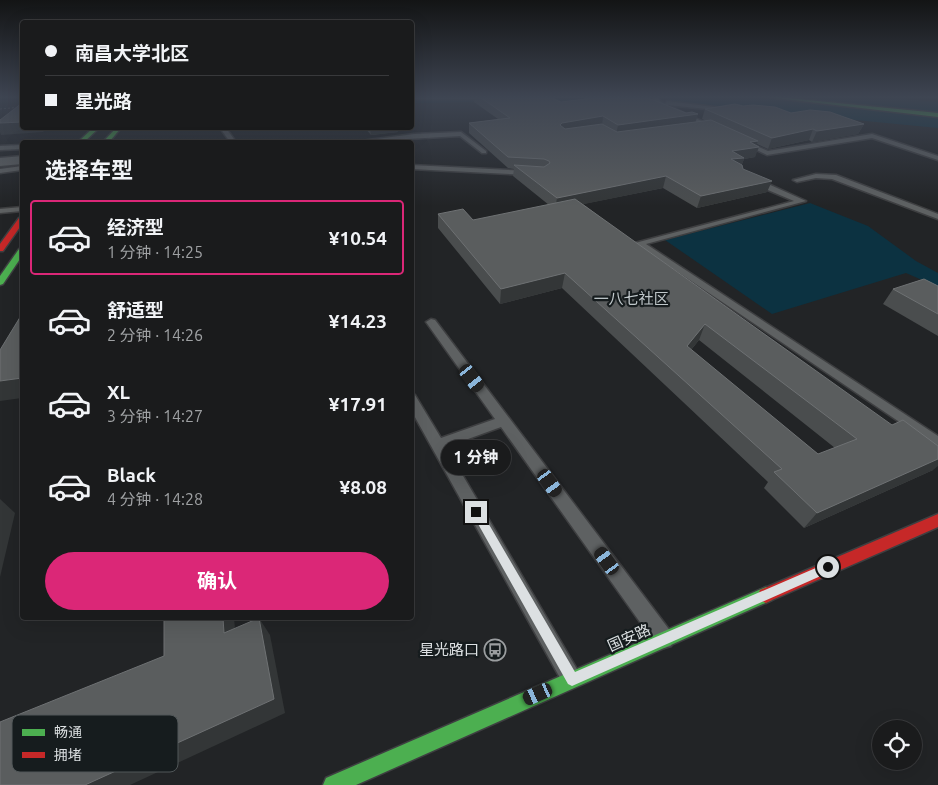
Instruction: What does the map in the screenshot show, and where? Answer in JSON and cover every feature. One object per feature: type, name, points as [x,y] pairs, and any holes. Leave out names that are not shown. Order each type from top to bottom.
[{"type":"street","points":[[0,162],[20,160]]},
{"type":"street","points":[[0,249],[20,223]]},
{"type":"street","points":[[0,282],[20,254]]},
{"type":"street","name":"国安路","points":[[333,785],[938,520]]},
{"type":"lane","points":[[376,140],[461,134],[484,152]]},
{"type":"lane","points":[[867,134],[938,158]]},
{"type":"lane","points":[[742,141],[767,153],[872,136]]},
{"type":"lane","points":[[0,148],[20,147]]},
{"type":"lane","points":[[414,167],[533,173]]},
{"type":"lane","points":[[0,171],[20,168]]},
{"type":"lane","points":[[797,180],[816,176],[833,176],[938,217]]},
{"type":"lane","points":[[743,177],[802,201],[639,243],[841,376],[938,443]]},
{"type":"lane","points":[[0,211],[20,209]]},
{"type":"lane","points":[[431,322],[664,639]]},
{"type":"lane","points":[[414,403],[572,679]]},
{"type":"lane","points":[[438,445],[504,421]]},
{"type":"shaded area","points":[[810,203],[868,226],[916,261],[938,273],[938,287],[906,273],[772,314],[665,240]]},
{"type":"building","points":[[481,134],[742,134],[758,141],[750,142],[759,147],[732,151],[744,158],[731,159],[742,165],[743,169],[772,181],[701,196],[666,176],[557,198],[514,165],[544,167],[550,163],[549,161],[544,159],[508,157]]},
{"type":"building","points":[[762,134],[792,134],[772,138]]},
{"type":"building","points":[[575,199],[892,425],[903,420],[938,446],[938,459],[817,513],[774,472],[782,469],[565,273],[501,289],[438,214],[463,209],[473,220]],"holes":[[[705,324],[857,439],[818,454],[687,346]]]},
{"type":"building","points":[[924,279],[938,286],[938,314],[893,289]]},
{"type":"building","points":[[20,317],[20,378],[0,381],[0,350]]},
{"type":"building","points":[[164,620],[223,620],[224,633],[254,620],[259,620],[274,699],[178,743],[178,715],[17,715],[164,656]]},
{"type":"building","points":[[12,717],[12,772],[114,772],[85,785],[0,785],[0,722]]},
{"type":"traffic: fast","points":[[83,140],[90,134]]},
{"type":"traffic: fast","points":[[108,140],[113,134]]},
{"type":"traffic: fast","points":[[0,282],[20,254]]},
{"type":"traffic: fast","points":[[333,785],[766,595]]},
{"type":"traffic: jam","points":[[0,249],[20,223]]},
{"type":"traffic: jam","points":[[766,595],[938,520]]},
{"type":"place","name":"星光路口","points":[[495,650]]},
{"type":"district","name":"一八七社区","points":[[631,299]]},
{"type":"route","points":[[476,512],[572,679],[828,567]]}]
